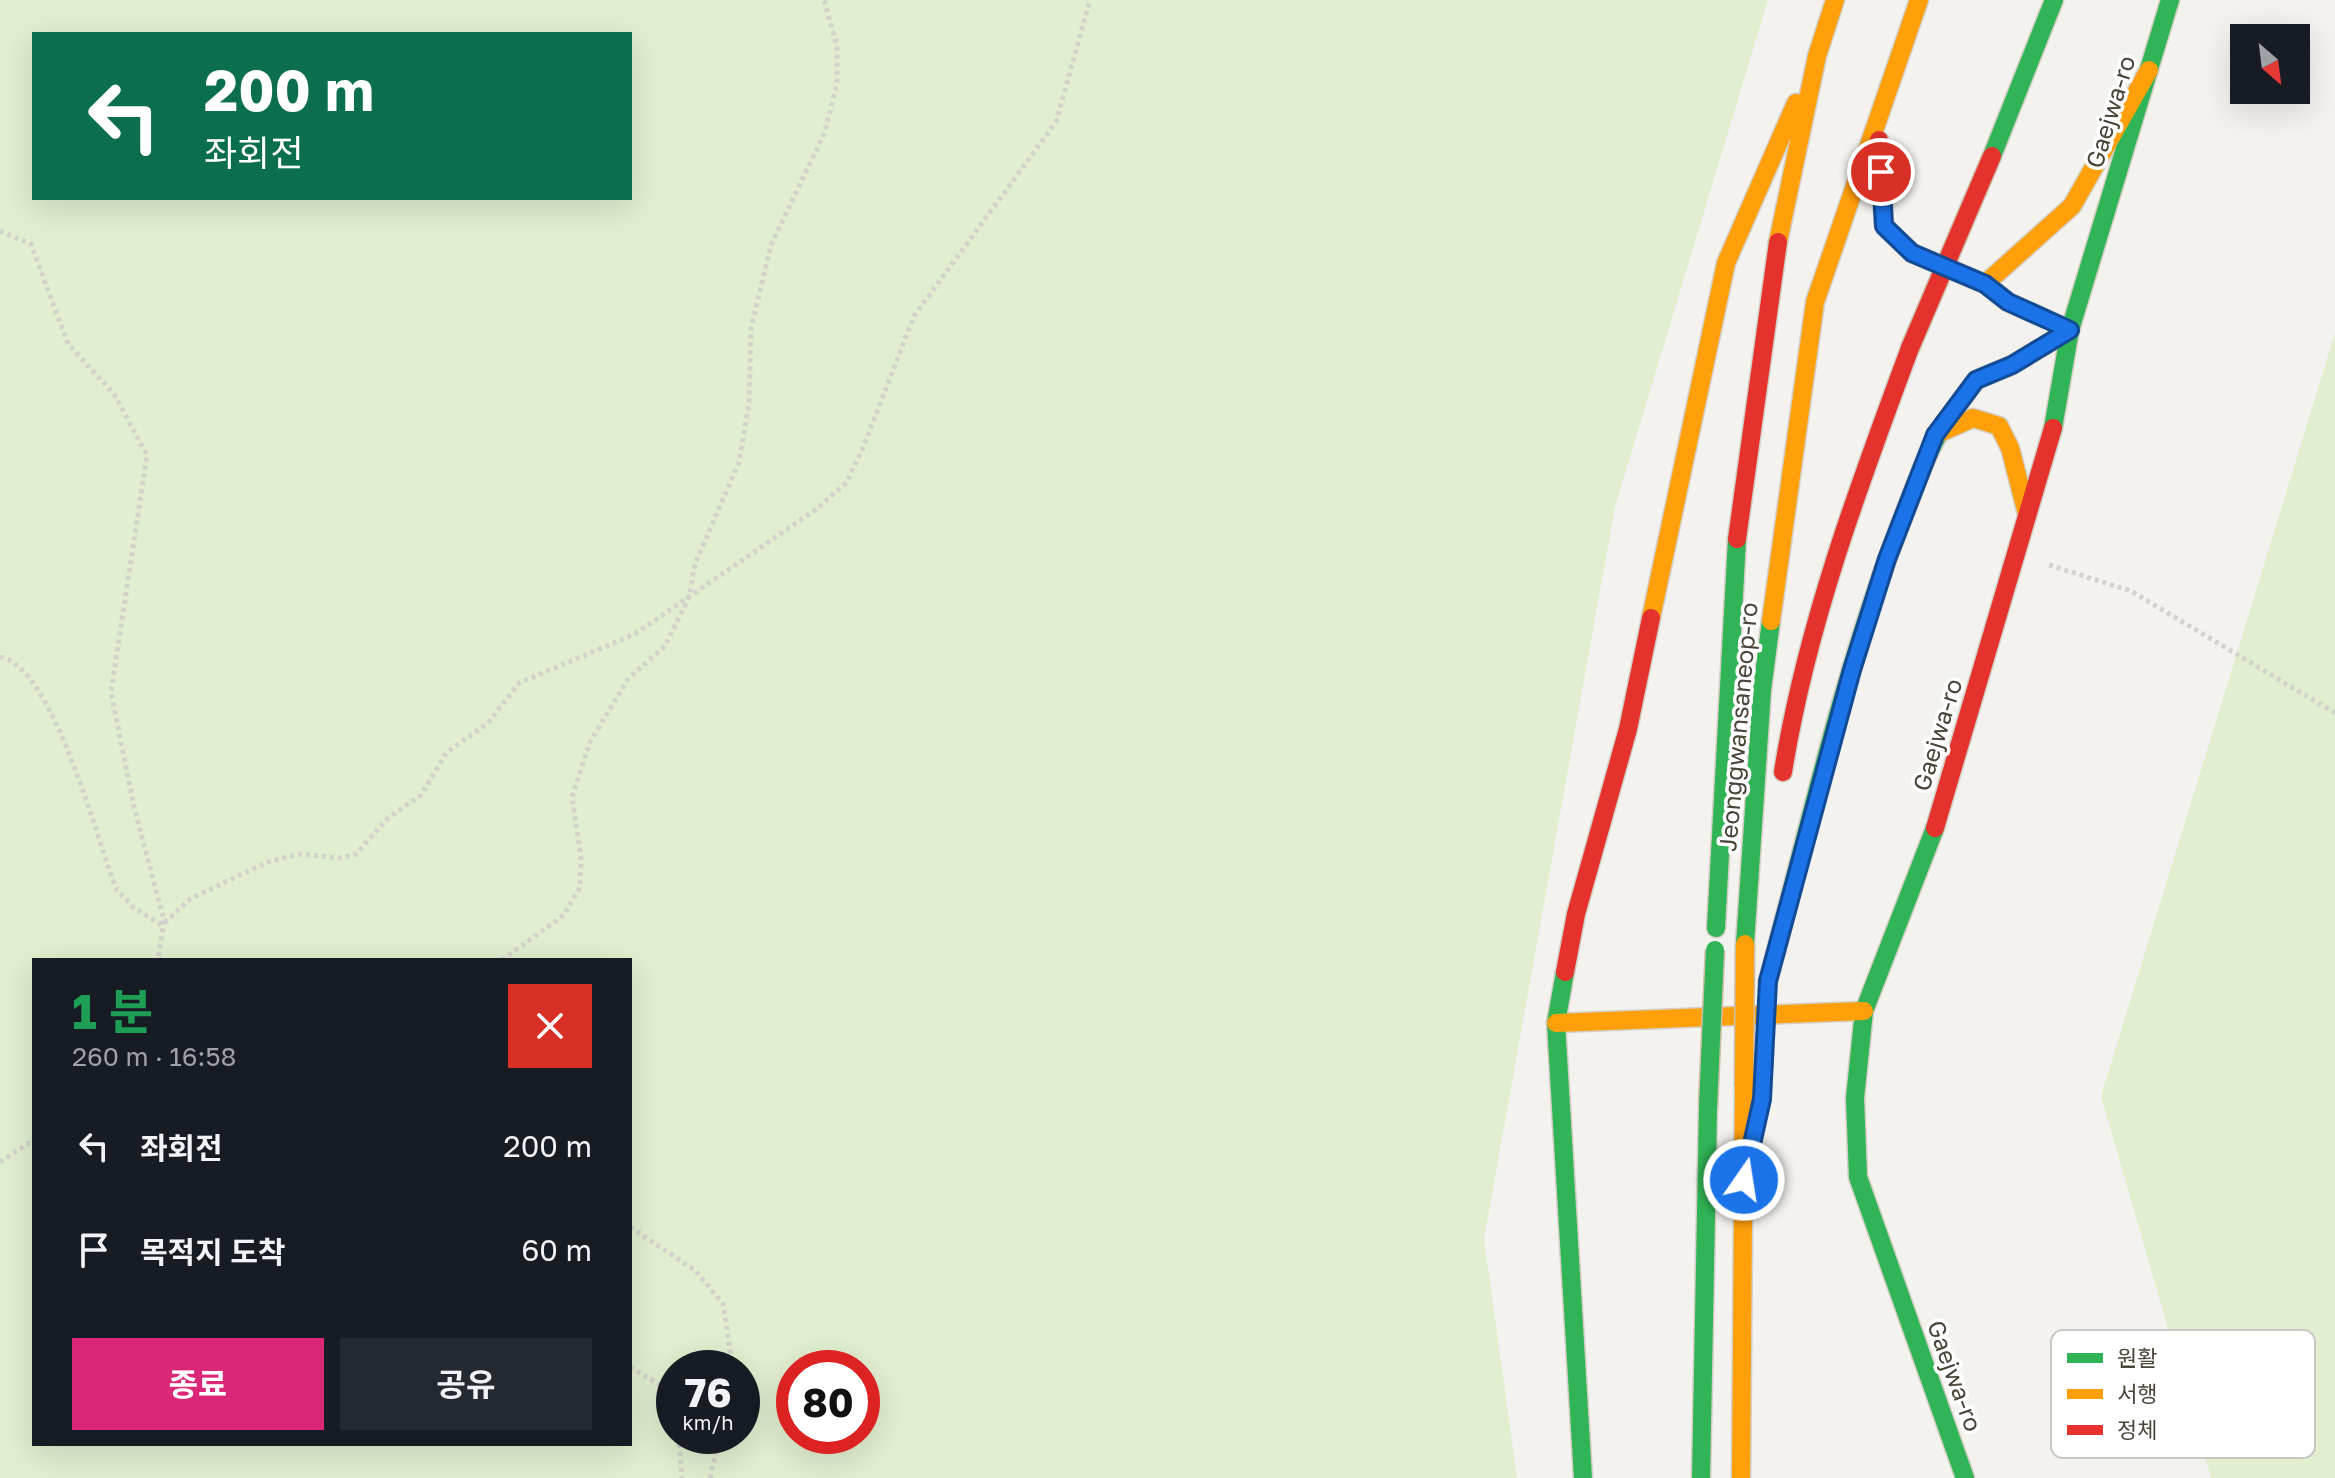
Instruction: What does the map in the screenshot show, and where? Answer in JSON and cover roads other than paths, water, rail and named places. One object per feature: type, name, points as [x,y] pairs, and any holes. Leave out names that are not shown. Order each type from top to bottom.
[{"type":"main road","name":"Jeonggwansaneop-ro","points":[[1701,1478],[1708,1107],[1739,511],[1777,245],[1817,56],[1835,0]]},
{"type":"main road","name":"Jeonggwansaneop-ro","points":[[1741,1478],[1745,944],[1762,690],[1815,302],[1919,0]]},
{"type":"main road","points":[[1780,796],[1790,719],[1867,464],[1910,348],[2054,0]]},
{"type":"main road","name":"Gaejwa-ro","points":[[1965,1478],[1858,1177],[1855,1098],[1864,1011],[1932,838],[2004,603],[2017,547],[2059,405],[2070,330],[2170,0]]},
{"type":"main road","points":[[1583,1478],[1556,1023],[1576,914],[1628,729],[1726,263],[1817,56]]},
{"type":"main road","points":[[1985,284],[2072,206],[2149,70]]},
{"type":"main road","points":[[1878,118],[1884,226],[1912,253],[1985,284],[2008,302],[2070,330]]},
{"type":"main road","points":[[1768,981],[1852,670],[1887,559],[1935,435],[1976,380],[2012,365],[2070,330]]},
{"type":"main road","points":[[1935,435],[1973,418],[1999,426],[2010,448],[2027,514]]},
{"type":"main road","points":[[1765,1040],[1772,888]]},
{"type":"main road","points":[[1556,1023],[1864,1011]]},
{"type":"main road","points":[[1744,1180],[1762,1099],[1764,1069]]}]
